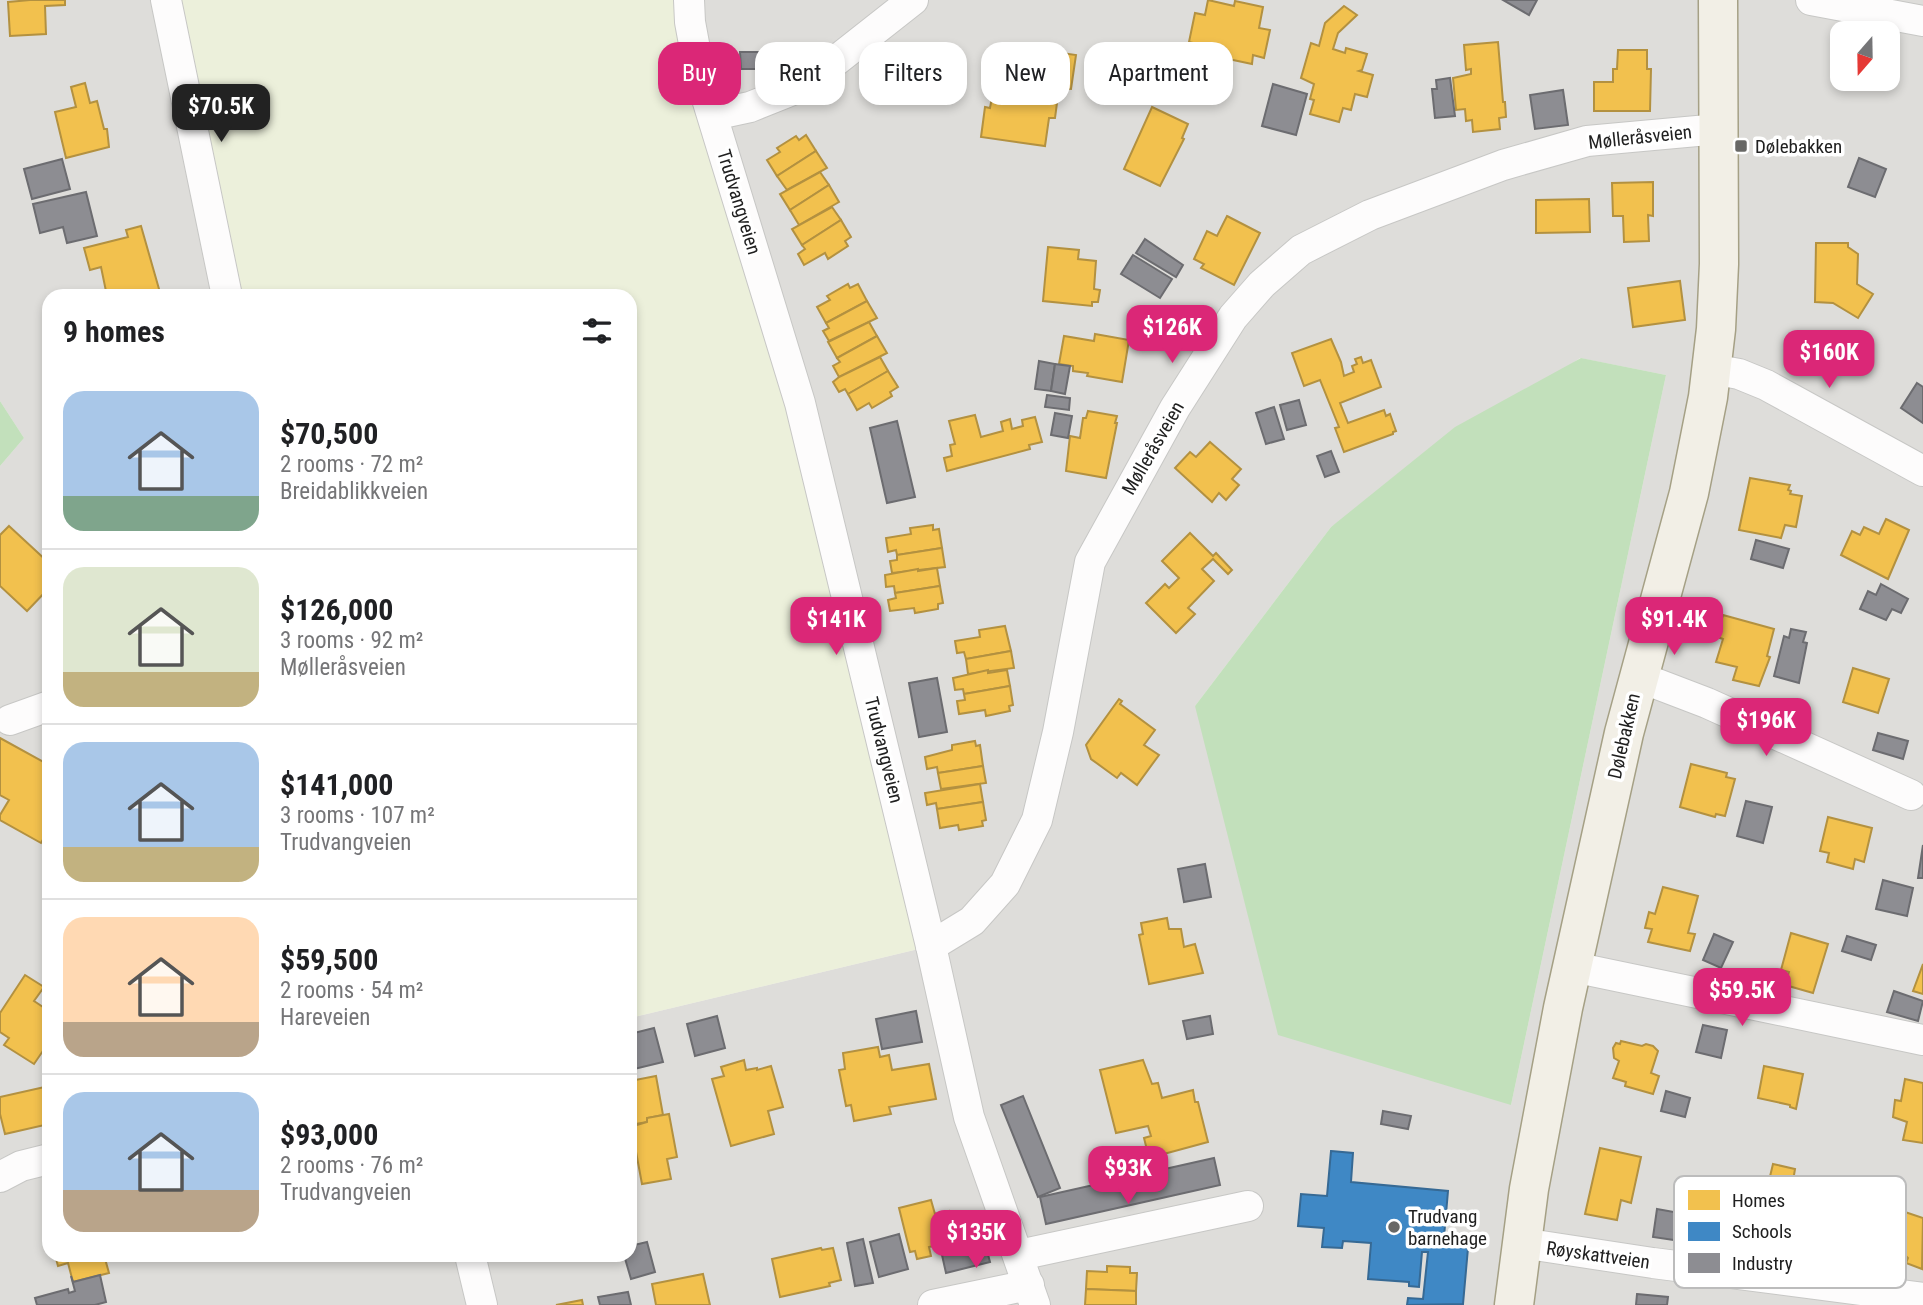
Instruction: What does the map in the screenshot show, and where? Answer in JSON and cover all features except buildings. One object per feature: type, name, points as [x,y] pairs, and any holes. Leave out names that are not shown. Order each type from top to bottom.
[{"type":"main road","name":"Dølebakken","points":[[1514,1305],[1544,1105],[1573,967],[1639,677],[1691,482],[1712,369],[1719,264],[1718,0]]},
{"type":"street","points":[[166,0],[226,289]]},
{"type":"street","name":"Trudvangveien","points":[[689,0],[690,22],[700,76],[800,403],[931,946],[969,1117],[1032,1295]]},
{"type":"street","points":[[713,115],[750,107],[805,85],[914,0]]},
{"type":"street","points":[[1811,0],[1889,7],[1923,21]]},
{"type":"street","name":"Mølleråsveien","points":[[931,946],[972,921],[1004,884],[1037,820],[1058,733],[1090,562],[1175,408],[1233,317],[1262,284],[1301,250],[1370,215],[1503,165],[1587,141],[1719,129]]},
{"type":"street","points":[[1712,369],[1739,374],[1766,385],[1923,471]]},
{"type":"street","points":[[1639,677],[1707,703],[1910,795]]},
{"type":"street","points":[[10,720],[42,709]]},
{"type":"street","points":[[1573,967],[1923,1040]]},
{"type":"street","points":[[0,1177],[21,1166],[42,1160]]},
{"type":"street","points":[[1018,1255],[1248,1206]]},
{"type":"street","name":"Røyskattveien","points":[[1522,1243],[1674,1266]]},
{"type":"street","points":[[472,1262],[482,1305]]},
{"type":"street","name":"Røyskattveien","points":[[1846,1288],[1923,1298]]},
{"type":"street","points":[[933,1305],[1032,1295]]},
{"type":"shaded area","points":[[0,0],[181,0],[242,289],[42,289],[42,1262],[637,1262],[637,1016],[931,946],[717,105],[741,105],[741,42],[701,42],[690,0],[1923,0],[1923,1305],[0,1305],[0,466],[24,438],[0,401]],"holes":[[[1580,358],[1666,375],[1511,1105],[1195,706],[1331,527]]]},
{"type":"green space","points":[[166,0],[689,0],[700,42],[658,42],[658,105],[716,105],[931,946],[637,1016],[637,289],[226,289]]},
{"type":"green space","points":[[1581,358],[1666,375],[1511,1105],[1278,1035],[1195,706],[1331,527],[1455,427]]},
{"type":"green space","points":[[0,401],[24,438],[0,466]]},
{"type":"place","name":"Dølebakken","points":[[1741,146]]},
{"type":"place","name":"Trudvang barnehage","points":[[1394,1227]]}]
